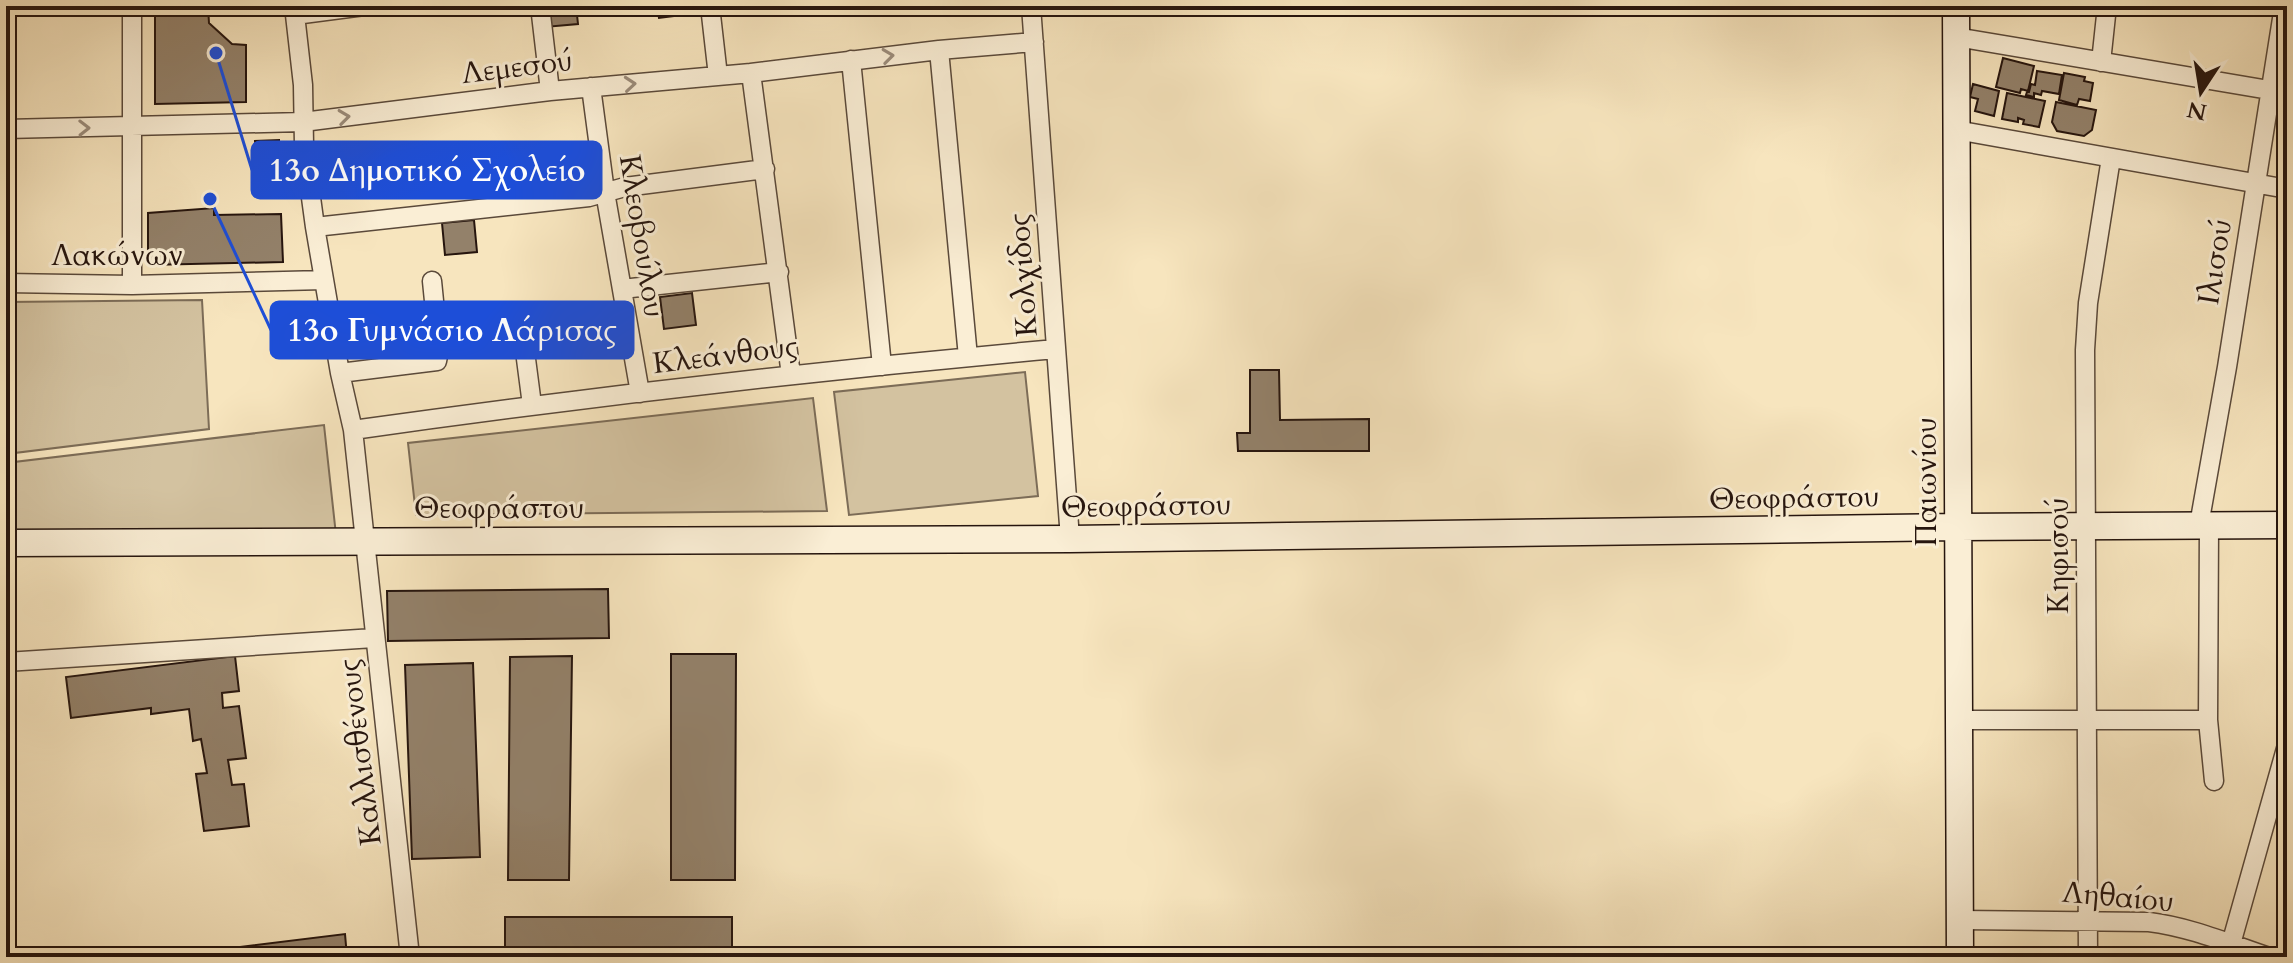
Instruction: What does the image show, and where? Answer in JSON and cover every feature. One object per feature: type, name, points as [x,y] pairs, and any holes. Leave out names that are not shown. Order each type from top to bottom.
[{"type":"street","points":[[132,6],[132,285]]},
{"type":"street","points":[[295,10],[358,6]]},
{"type":"street","points":[[540,6],[550,91]]},
{"type":"street","points":[[710,6],[718,76]]},
{"type":"street","name":"Κολχίδος","points":[[1031,6],[1070,539]]},
{"type":"street","name":"Παιωνίου","points":[[1956,6],[1960,957]]},
{"type":"street","points":[[2101,62],[2107,6]]},
{"type":"street","name":"Ιλισού","points":[[2214,781],[2208,720],[2204,525],[2284,6]]},
{"type":"street","name":"Καλλισθένους","points":[[295,10],[315,227],[353,430],[410,957]]},
{"type":"street","points":[[1956,37],[2269,90]]},
{"type":"street","name":"Λεμεσού","points":[[6,129],[303,122],[550,91],[1034,42]]},
{"type":"street","points":[[939,50],[968,357]]},
{"type":"street","points":[[851,60],[882,366]]},
{"type":"street","points":[[751,73],[791,375]]},
{"type":"street","name":"Κλεοβούλου","points":[[591,87],[605,192],[640,393]]},
{"type":"street","points":[[1956,130],[2287,189]]},
{"type":"street","name":"Κηφισού","points":[[2088,957],[2085,350],[2087,311],[2111,158]]},
{"type":"street","points":[[315,227],[589,197],[625,187],[765,169]]},
{"type":"street","points":[[622,289],[779,272]]},
{"type":"street","name":"Λακώνων","points":[[6,283],[132,285],[324,280]]},
{"type":"street","points":[[340,373],[437,361],[439,351],[432,281]]},
{"type":"street","points":[[520,313],[532,405]]},
{"type":"street","name":"Κλεάνθους","points":[[353,430],[532,405],[791,375],[1056,349]]},
{"type":"street","name":"Θεοφράστου","points":[[6,543],[1070,539],[2287,525]]},
{"type":"street","points":[[6,662],[374,638]]},
{"type":"street","points":[[1959,720],[2208,720]]},
{"type":"street","points":[[2240,950],[2280,799],[2287,745]]},
{"type":"street","name":"Ληθαίου","points":[[1960,920],[2087,920],[2162,924],[2269,957]]},
{"type":"shaded area","points":[[202,300],[209,429],[6,454],[6,302]]},
{"type":"shaded area","points":[[1025,372],[1038,496],[849,515],[834,392]]},
{"type":"shaded area","points":[[813,398],[827,511],[416,515],[408,443]]},
{"type":"shaded area","points":[[324,425],[336,535],[6,536],[6,463]]},
{"type":"building","points":[[155,6],[208,6],[209,23],[232,44],[246,45],[246,102],[155,104]]},
{"type":"building","points":[[543,6],[576,6],[578,24],[545,27]]},
{"type":"building","points":[[657,6],[690,6],[691,14],[659,18]]},
{"type":"building","points":[[2003,58],[2034,66],[2028,91],[2021,89],[2020,93],[1996,87]]},
{"type":"building","points":[[2037,71],[2062,75],[2059,94],[2042,91],[2041,95],[2034,93],[2034,97],[2026,95],[2031,84],[2035,85]]},
{"type":"building","points":[[2064,73],[2085,77],[2084,81],[2093,83],[2090,101],[2079,99],[2077,105],[2059,100]]},
{"type":"building","points":[[1973,84],[1999,91],[1994,116],[1975,111],[1978,99],[1970,97]]},
{"type":"building","points":[[2007,93],[2045,101],[2039,127],[2023,124],[2024,120],[2018,118],[2018,122],[2002,119]]},
{"type":"building","points":[[2056,102],[2096,110],[2092,130],[2084,136],[2057,131],[2052,122]]},
{"type":"building","points":[[279,140],[280,185],[257,186],[255,141]]},
{"type":"building","points":[[214,208],[214,215],[281,214],[283,262],[148,265],[148,213]]},
{"type":"building","points":[[474,220],[477,252],[445,255],[442,223]]},
{"type":"building","points":[[692,293],[696,325],[664,329],[660,297]]},
{"type":"building","points":[[1250,370],[1279,370],[1280,420],[1369,419],[1369,451],[1238,451],[1237,433],[1250,433]]},
{"type":"building","points":[[608,589],[609,638],[388,641],[387,591]]},
{"type":"building","points":[[671,654],[736,654],[735,880],[671,880]]},
{"type":"building","points":[[235,656],[239,691],[222,693],[223,708],[239,706],[246,758],[228,760],[232,785],[244,784],[249,826],[204,831],[196,774],[207,773],[201,739],[193,741],[189,709],[151,714],[151,708],[71,718],[66,677]]},
{"type":"building","points":[[572,656],[569,880],[508,880],[510,657]]},
{"type":"building","points":[[473,663],[480,857],[412,859],[405,665]]},
{"type":"building","points":[[505,917],[732,917],[732,957],[505,957]]},
{"type":"building","points":[[345,934],[347,957],[160,957]]},
{"type":"place","name":"13ο Δημοτικό Σχολείο","points":[[216,53]]},
{"type":"place","name":"13ο Γυμνάσιο Λάρισας","points":[[210,199]]}]
